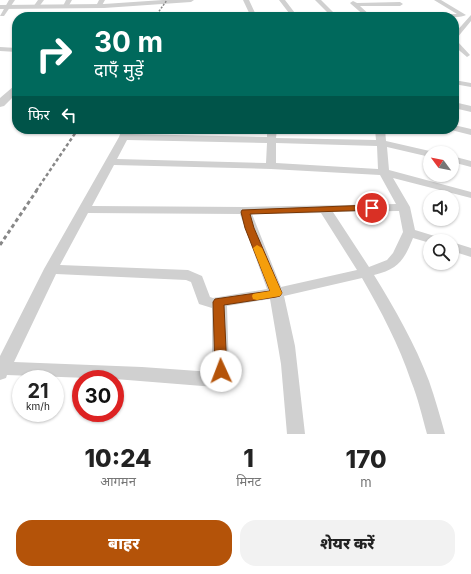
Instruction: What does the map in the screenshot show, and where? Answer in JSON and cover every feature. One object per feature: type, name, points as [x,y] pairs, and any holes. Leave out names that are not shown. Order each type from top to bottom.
[{"type":"street","points":[[2,15],[12,0]]},
{"type":"street","points":[[36,6],[41,0]]},
{"type":"street","points":[[0,7],[67,3],[191,0]]},
{"type":"street","points":[[246,0],[252,12]]},
{"type":"street","points":[[282,0],[291,12]]},
{"type":"street","points":[[318,0],[330,12]]},
{"type":"street","points":[[349,0],[363,12]]},
{"type":"street","points":[[437,0],[458,12]]},
{"type":"street","points":[[135,12],[151,2]]},
{"type":"street","points":[[355,5],[400,4]]},
{"type":"street","points":[[459,13],[470,19],[459,33]]},
{"type":"street","points":[[459,15],[463,15]]},
{"type":"street","points":[[459,46],[469,55]]},
{"type":"street","points":[[0,50],[12,50]]},
{"type":"street","points":[[459,53],[469,55]]},
{"type":"street","points":[[459,83],[471,85]]},
{"type":"street","points":[[0,104],[12,93]]},
{"type":"street","points":[[459,106],[471,109]]},
{"type":"street","points":[[459,129],[471,132]]},
{"type":"street","points":[[124,134],[51,270],[1,370],[142,374],[216,380],[219,378],[221,371],[219,302]]},
{"type":"street","points":[[143,134],[272,141],[382,143],[423,152]]},
{"type":"street","points":[[271,166],[272,134]]},
{"type":"street","points":[[51,270],[188,275],[197,279],[204,300],[210,303],[276,293],[387,267],[396,259],[409,232],[404,207],[384,172],[381,134]]},
{"type":"street","points":[[459,161],[471,164]]},
{"type":"street","points":[[109,162],[271,166],[384,172],[471,195]]},
{"type":"street","points":[[83,209],[245,212],[324,208],[404,207]]},
{"type":"street","points":[[324,208],[366,272],[406,345],[418,374],[436,434]]},
{"type":"street","points":[[245,212],[249,228],[276,293],[292,376],[296,434]]},
{"type":"street","points":[[409,232],[423,237]]},
{"type":"street","points":[[459,249],[471,253]]},
{"type":"railway","points":[[159,12],[167,0]]},
{"type":"railway","points":[[36,191],[75,134]]},
{"type":"railway","points":[[0,245],[37,190]]},
{"type":"slow traffic","points":[[257,248],[276,293],[257,296]]},
{"type":"route","points":[[221,371],[219,302],[276,293],[249,228],[245,212],[324,208],[372,208]]}]
